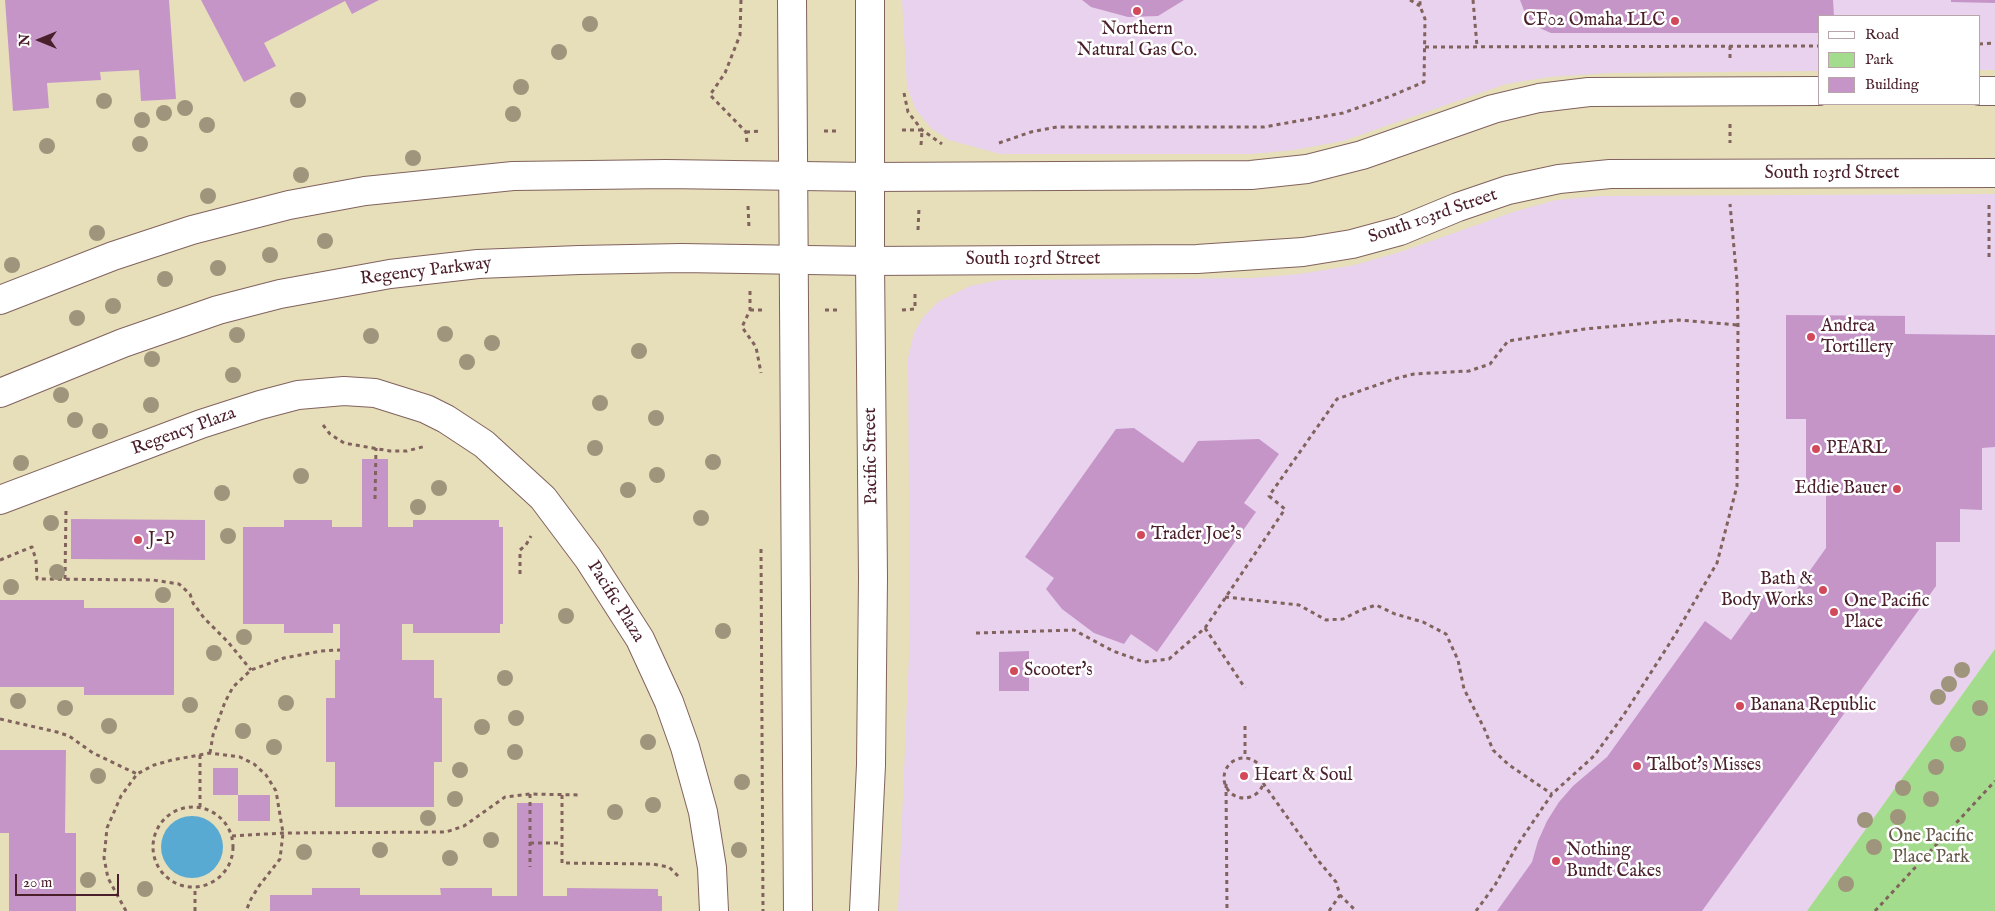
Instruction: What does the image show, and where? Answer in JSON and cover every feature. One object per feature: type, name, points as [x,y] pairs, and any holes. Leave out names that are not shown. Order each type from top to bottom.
[{"type":"main road","points":[[792,0],[798,911]]},
{"type":"main road","name":"Pacific Street","points":[[864,911],[871,765],[872,637],[870,0]]},
{"type":"main road","points":[[0,300],[156,241],[249,214],[333,196],[445,182],[513,176],[580,174],[870,178],[1251,175],[1307,169],[1362,155],[1493,109],[1540,98],[1616,91],[1818,90]]},
{"type":"main road","points":[[1980,91],[1995,91]]},
{"type":"main road","name":"South 103rd Street","points":[[870,260],[1197,259],[1303,252],[1352,244],[1400,231],[1458,207],[1508,190],[1559,179],[1610,174],[1995,173]]},
{"type":"main road","name":"Regency Parkway","points":[[0,392],[123,343],[193,318],[280,294],[426,269],[478,264],[579,260],[870,260]]},
{"type":"main road","name":"Regency Plaza","points":[[0,500],[201,424],[282,398],[320,392],[374,393]]},
{"type":"main road","name":"Pacific Plaza","points":[[374,393],[426,409],[465,430],[484,444],[543,498],[588,558],[640,639],[656,671],[685,747],[703,812],[712,868],[714,911]]},
{"type":"path","points":[[741,0],[740,36],[725,74],[710,95],[746,132],[750,310],[742,327],[756,347],[761,383]]},
{"type":"path","points":[[1410,0],[1420,6]]},
{"type":"path","points":[[994,144],[1031,132],[1057,127],[1264,127],[1343,113],[1424,82],[1425,19],[1420,6],[1420,0]]},
{"type":"path","points":[[1473,0],[1477,46]]},
{"type":"path","points":[[1980,44],[1995,43]]},
{"type":"path","points":[[1425,47],[1818,46]]},
{"type":"path","points":[[902,84],[908,112],[922,130],[942,144],[950,146]]},
{"type":"path","points":[[746,132],[922,130]]},
{"type":"path","points":[[750,310],[915,310],[922,130]]},
{"type":"path","points":[[1989,202],[1989,260]]},
{"type":"path","points":[[1476,911],[1495,885],[1518,844],[1552,794],[1594,756],[1624,716],[1675,636],[1717,563],[1737,486],[1737,281],[1730,206]]},
{"type":"path","points":[[976,633],[1074,630],[1113,651],[1144,662],[1170,659],[1205,628],[1224,597],[1285,509],[1268,496],[1337,399],[1394,378],[1414,374],[1469,371],[1490,364],[1508,341],[1585,329],[1679,320],[1738,325]]},
{"type":"path","points":[[316,421],[322,424],[330,434],[344,443],[390,452],[435,446]]},
{"type":"path","points":[[375,499],[376,448]]},
{"type":"path","points":[[65,579],[66,506]]},
{"type":"path","points":[[520,574],[520,550],[531,539],[532,532]]},
{"type":"path","points":[[761,543],[763,911]]},
{"type":"path","points":[[0,560],[32,547],[36,560],[37,579],[153,580],[179,584],[190,594],[193,603],[204,618],[228,642],[251,670]]},
{"type":"path","points":[[1224,597],[1299,605],[1326,620],[1343,619],[1376,605],[1395,614],[1422,622],[1446,634],[1458,660],[1464,689],[1493,750],[1509,765],[1552,794]]},
{"type":"path","points":[[1205,628],[1245,688]]},
{"type":"path","points":[[210,754],[213,735],[224,702],[233,688],[251,670],[284,658],[321,651],[340,650]]},
{"type":"path","points":[[0,719],[57,732],[79,742],[93,753],[136,774]]},
{"type":"path","points":[[1245,726],[1245,758]]},
{"type":"path","points":[[126,911],[108,878],[105,868],[104,846],[112,815],[122,796],[136,774],[163,762],[210,754],[240,757],[254,764],[266,775],[276,791],[283,832],[283,844],[278,864],[259,886],[246,911]]},
{"type":"path","points":[[200,755],[200,807]]},
{"type":"path","points":[[1227,911],[1226,771],[1233,762],[1245,758],[1252,760],[1261,767],[1263,783],[1317,859],[1336,882],[1340,895],[1356,911]]},
{"type":"path","points":[[1874,911],[1995,781]]},
{"type":"path","points":[[1226,784],[1228,790],[1234,794],[1247,798],[1259,792],[1263,783]]},
{"type":"path","points":[[530,794],[530,867]]},
{"type":"path","points":[[232,836],[283,832],[446,832],[464,826],[505,797],[530,794],[581,794]]},
{"type":"path","points":[[562,794],[562,863],[652,864],[669,868],[683,883]]},
{"type":"path","points":[[200,807],[216,813],[225,822],[232,836],[234,847],[227,869],[219,878],[195,887],[177,884],[168,879],[158,865],[153,847],[154,834],[160,822],[180,808],[200,807]]},
{"type":"path","points":[[530,843],[562,843]]},
{"type":"path","points":[[195,887],[195,911]]},
{"type":"path","points":[[1329,911],[1340,895]]},
{"type":"shaded area","points":[[902,0],[1995,0],[1995,70],[1980,70],[1980,15],[1818,15],[1818,71],[1608,73],[1549,77],[1506,84],[1343,141],[1294,150],[1252,154],[1000,154],[949,140],[931,128],[916,110],[907,87]]},
{"type":"shaded area","points":[[1995,194],[1995,649],[1807,911],[898,911],[910,632],[908,358],[914,333],[924,316],[938,302],[970,286],[999,280],[1252,278],[1299,274],[1355,265],[1403,251],[1513,212],[1556,200],[1600,196]]},
{"type":"green space","name":"One Pacific Place Park","points":[[1995,649],[1995,911],[1807,911]]},
{"type":"water","points":[[186,816],[198,816],[214,825],[221,835],[223,847],[221,859],[214,869],[198,878],[186,878],[175,873],[166,864],[161,853],[161,841],[166,830],[175,821]]},
{"type":"building","points":[[5,0],[169,0],[176,99],[141,101],[139,70],[100,72],[101,80],[47,83],[49,108],[13,111]]},
{"type":"building","points":[[201,0],[379,0],[352,14],[345,1],[264,43],[276,66],[244,82]]},
{"type":"building","name":"Northern Natural Gas Co.","points":[[1082,0],[1184,0],[1158,16],[1128,17],[1091,7]]},
{"type":"building","name":"CF02 Omaha LLC","points":[[1520,0],[1833,0],[1834,15],[1818,15],[1818,33],[1551,33],[1535,26],[1525,13]]},
{"type":"building","points":[[1951,0],[1995,0],[1995,3],[1951,2]]},
{"type":"building","name":"One Pacific Place","points":[[1786,315],[1905,316],[1905,334],[1995,335],[1995,447],[1982,448],[1982,510],[1960,509],[1960,542],[1936,542],[1936,586],[1702,911],[1497,911],[1532,862],[1538,841],[1547,821],[1559,802],[1573,786],[1607,757],[1705,621],[1731,640],[1767,590],[1787,603],[1826,548],[1826,483],[1806,483],[1806,419],[1786,419]]},
{"type":"building","name":"Trader Joe's","points":[[1134,428],[1183,463],[1198,441],[1259,439],[1279,454],[1244,503],[1256,512],[1157,652],[1131,634],[1124,644],[1094,633],[1062,609],[1046,589],[1054,578],[1025,557],[1116,429]]},
{"type":"building","points":[[362,459],[388,459],[388,527],[413,527],[413,520],[499,520],[499,527],[503,527],[503,624],[500,624],[500,633],[413,633],[413,624],[402,624],[402,660],[434,660],[434,698],[442,698],[442,762],[434,762],[434,807],[335,807],[335,762],[326,762],[326,698],[335,698],[335,660],[340,660],[340,624],[333,624],[333,633],[284,633],[284,624],[243,624],[243,527],[284,527],[284,520],[332,520],[332,527],[362,527]]},
{"type":"building","name":"J-P","points":[[71,519],[205,520],[205,560],[71,559]]},
{"type":"building","points":[[0,600],[84,600],[84,608],[174,608],[174,695],[84,695],[84,687],[0,687]]},
{"type":"building","name":"Scooter's","points":[[1029,651],[1029,691],[999,691],[999,652]]},
{"type":"building","points":[[0,750],[66,750],[65,833],[76,833],[76,911],[9,911],[9,833],[0,833]]},
{"type":"building","points":[[213,768],[238,768],[238,795],[213,795]]},
{"type":"building","points":[[238,795],[270,795],[270,821],[238,821]]},
{"type":"building","points":[[517,803],[543,803],[543,896],[567,896],[567,888],[658,889],[658,896],[662,896],[662,911],[270,911],[270,895],[312,895],[312,888],[360,888],[360,895],[441,895],[440,888],[492,888],[492,896],[517,896]]},
{"type":"place","name":"Northern Natural Gas Co.","points":[[1137,11]]},
{"type":"place","name":"CF02 Omaha LLC","points":[[1675,21]]},
{"type":"place","name":"Andrea Tortillery","points":[[1811,337]]},
{"type":"place","name":"PEARL","points":[[1816,449]]},
{"type":"place","name":"Eddie Bauer","points":[[1897,489]]},
{"type":"place","name":"Trader Joe's","points":[[1141,535]]},
{"type":"place","name":"J-P","points":[[138,540]]},
{"type":"place","name":"Bath & Body Works","points":[[1823,590]]},
{"type":"place","name":"One Pacific Place","points":[[1834,612]]},
{"type":"place","name":"Scooter's","points":[[1014,671]]},
{"type":"place","name":"Banana Republic","points":[[1740,706]]},
{"type":"place","name":"Talbot's Misses","points":[[1637,766]]},
{"type":"place","name":"Heart & Soul","points":[[1244,776]]},
{"type":"place","name":"Nothing Bundt Cakes","points":[[1556,861]]}]
